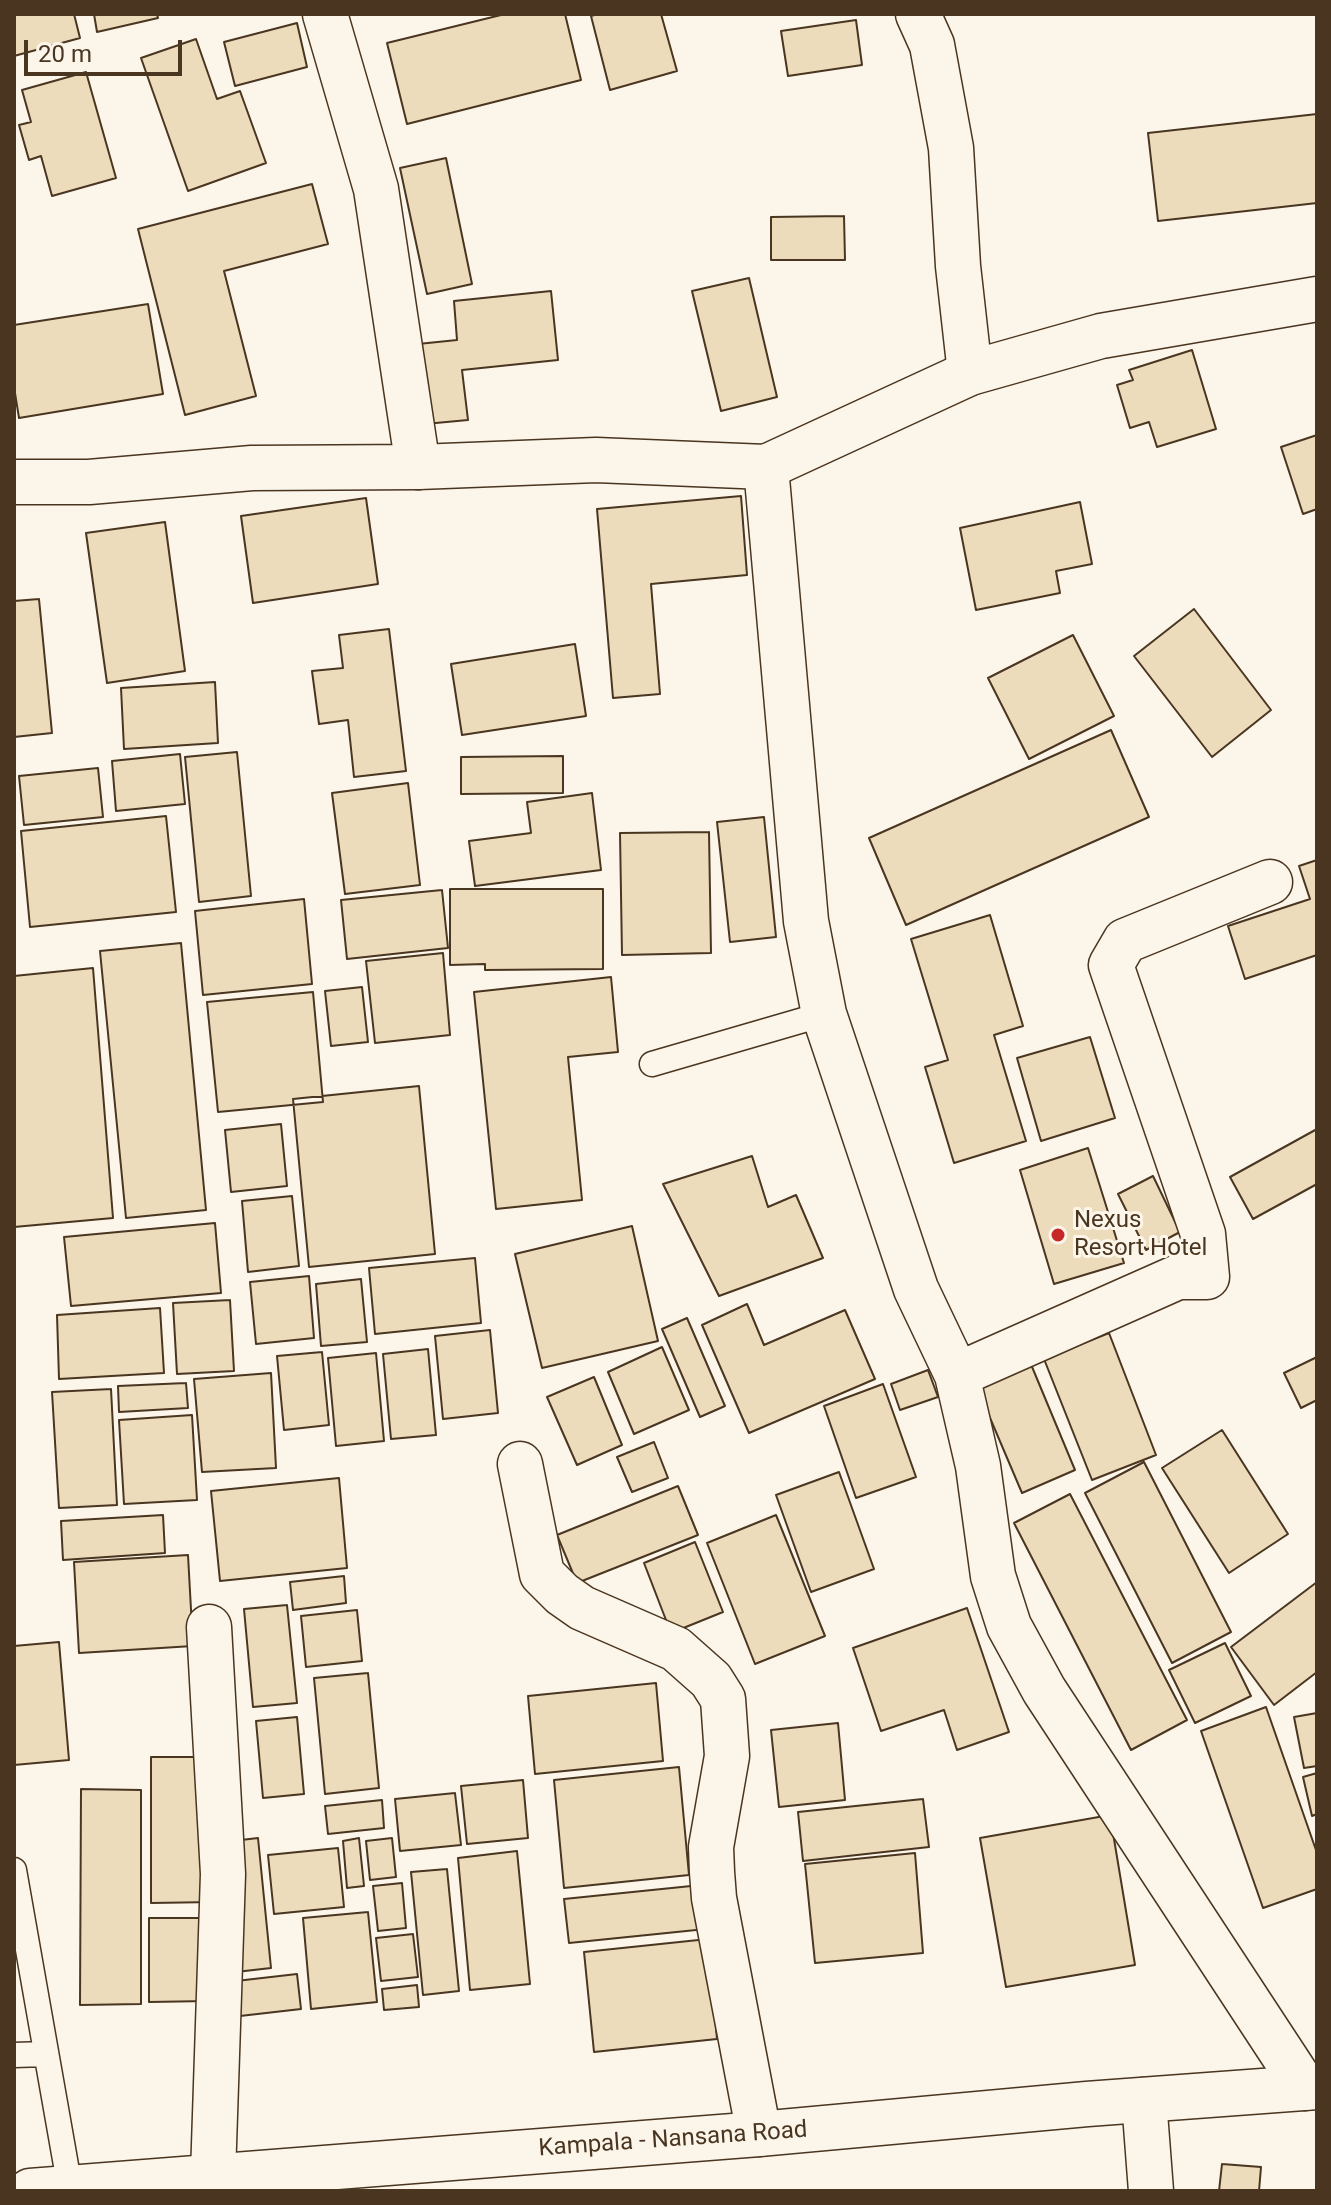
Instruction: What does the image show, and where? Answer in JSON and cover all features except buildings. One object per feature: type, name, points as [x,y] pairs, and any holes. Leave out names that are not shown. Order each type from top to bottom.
[{"type":"street","points":[[325,14],[376,189],[418,467]]},
{"type":"street","points":[[918,14],[932,45],[951,148],[958,266],[970,373]]},
{"type":"street","points":[[14,482],[89,482],[252,468],[418,467],[596,460],[766,467],[970,373],[1101,336],[1317,299]]},
{"type":"street","points":[[766,467],[806,921],[824,1014],[916,1289],[957,1375],[978,1466],[993,1576],[1009,1626],[1044,1690],[1311,2087]]},
{"type":"street","points":[[957,1375],[1178,1277],[1207,1277],[1203,1234],[1111,965],[1125,941],[1270,882]]},
{"type":"street","points":[[520,1464],[542,1574],[582,1608],[676,1649],[711,1680],[723,1699],[727,1756],[711,1847],[713,1885],[759,2134]]},
{"type":"street","points":[[209,1627],[223,1874],[213,2175]]},
{"type":"street","name":"Kampala - Nansana Road","points":[[50,2190],[1311,2087]]},
{"type":"street","points":[[1144,2100],[1151,2191]]},
{"type":"lane","points":[[652,1064],[824,1014]]},
{"type":"lane","points":[[14,1870],[46,2054],[50,2190]]},
{"type":"lane","points":[[14,2055],[46,2054]]},
{"type":"place","name":"Nexus Resort Hotel","points":[[1058,1235]]}]
